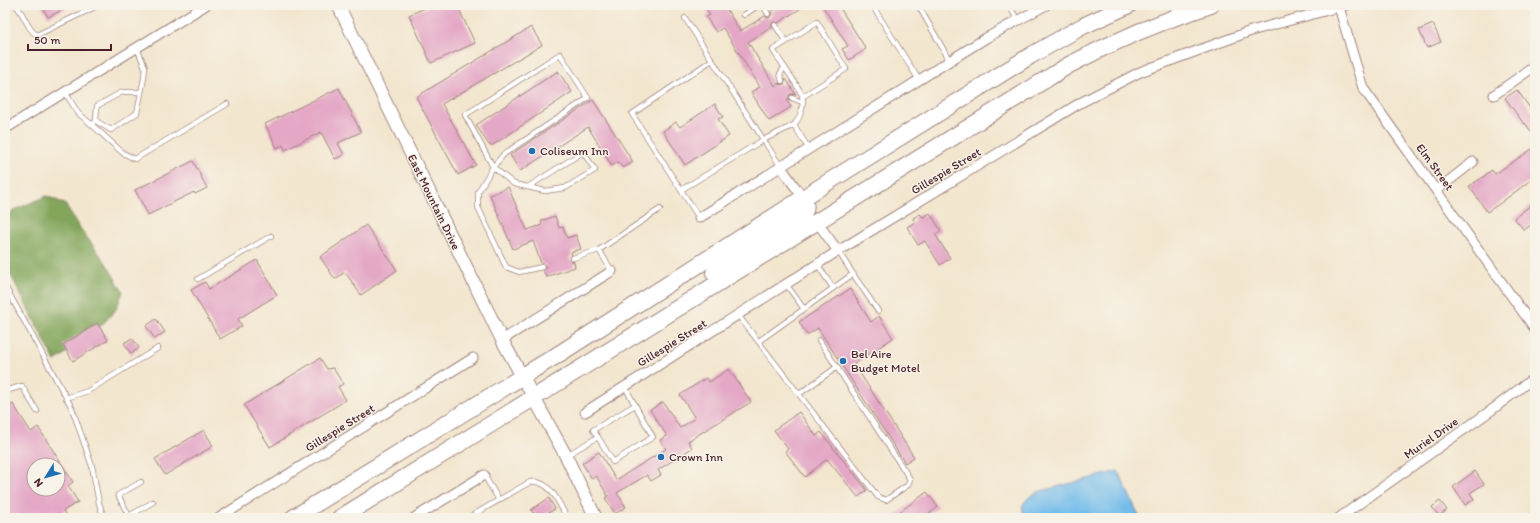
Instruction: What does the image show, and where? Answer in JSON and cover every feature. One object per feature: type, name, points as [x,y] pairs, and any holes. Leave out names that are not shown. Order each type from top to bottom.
[{"type":"highway","points":[[293,518],[523,376],[1030,56],[1083,26],[1129,5]]},
{"type":"highway","points":[[340,518],[643,328],[817,222],[1069,65],[1104,46],[1141,29],[1211,5]]},
{"type":"highway","points":[[643,328],[700,283],[803,214],[806,209],[806,204],[803,198]]},
{"type":"street","name":"East Mountain Drive","points":[[338,5],[502,340],[566,456],[594,517]]},
{"type":"street","points":[[699,218],[986,38],[1046,5]]},
{"type":"street","points":[[5,129],[137,48],[201,6]]},
{"type":"street","name":"Elm Street","points":[[1342,6],[1363,88],[1535,329]]},
{"type":"street","name":"Gillespie Street","points":[[585,412],[817,264],[1080,103],[1140,72],[1251,31],[1342,6]]},
{"type":"street","points":[[1494,95],[1535,66]]},
{"type":"street","points":[[1437,190],[1473,162]]},
{"type":"street","points":[[781,167],[803,198]]},
{"type":"street","points":[[817,222],[838,251]]},
{"type":"street","points":[[502,340],[612,271]]},
{"type":"street","name":"Gillespie Street","points":[[219,518],[474,358]]},
{"type":"street","name":"Muriel Drive","points":[[1339,518],[1486,414],[1535,377]]},
{"type":"street","points":[[414,518],[484,475]]},
{"type":"lane","points":[[15,5],[20,10],[32,32],[37,35],[98,5]]},
{"type":"lane","points":[[744,15],[760,5]]},
{"type":"lane","points":[[763,5],[768,14]]},
{"type":"lane","points":[[872,5],[919,80]]},
{"type":"lane","points":[[918,5],[950,61]]},
{"type":"lane","points":[[1009,5],[1018,20]]},
{"type":"lane","points":[[685,18],[781,167]]},
{"type":"lane","points":[[681,190],[763,140],[794,124],[801,113],[802,99],[773,50],[817,22],[846,69],[802,99],[792,98]]},
{"type":"lane","points":[[775,25],[786,42]]},
{"type":"lane","points":[[96,121],[111,130],[137,113],[145,67],[137,48]]},
{"type":"lane","points":[[528,187],[583,152],[595,170],[565,188],[545,191],[514,184],[493,167],[465,115],[560,54],[588,98],[504,154],[493,167],[478,192],[478,207],[506,267],[518,272],[542,267]]},
{"type":"lane","points":[[699,218],[632,114],[712,60]]},
{"type":"lane","points":[[782,82],[780,74],[784,68]]},
{"type":"lane","points":[[65,92],[78,113],[123,153],[135,159],[227,104]]},
{"type":"lane","points":[[96,121],[97,106],[122,92],[140,92]]},
{"type":"lane","points":[[91,124],[96,121]]},
{"type":"lane","points":[[794,124],[809,149]]},
{"type":"lane","points":[[573,258],[599,250],[660,209]]},
{"type":"lane","points":[[198,279],[271,236]]},
{"type":"lane","points":[[599,250],[612,271]]},
{"type":"lane","points":[[838,251],[878,311]]},
{"type":"lane","points":[[817,264],[833,288]]},
{"type":"lane","points":[[759,342],[853,274]]},
{"type":"lane","points":[[786,284],[804,309]]},
{"type":"lane","points":[[5,286],[72,408],[92,466],[99,503],[104,518]]},
{"type":"lane","points":[[738,315],[878,497],[886,500],[908,485],[910,479],[819,340]]},
{"type":"lane","points":[[66,398],[88,391],[158,348]]},
{"type":"lane","points":[[799,394],[837,367]]},
{"type":"lane","points":[[5,391],[22,386],[37,411]]},
{"type":"lane","points":[[625,387],[653,437],[613,462],[593,430],[635,405]]},
{"type":"lane","points":[[566,456],[598,437]]},
{"type":"lane","points":[[484,475],[499,500]]},
{"type":"lane","points":[[468,518],[530,482],[537,481],[554,493],[567,518]]},
{"type":"lane","points":[[141,482],[118,495],[129,516],[153,502]]},
{"type":"green space","points":[[47,196],[65,204],[77,224],[106,263],[123,292],[115,311],[93,334],[55,361],[5,264],[5,219],[14,210]]},
{"type":"water","points":[[1118,471],[1140,518],[1025,518],[1023,513],[1024,502],[1037,492]]},
{"type":"building","points":[[41,5],[72,5],[48,17]]},
{"type":"building","points":[[432,5],[457,5],[475,43],[431,63],[409,15]]},
{"type":"building","points":[[704,5],[724,5],[740,31],[765,16],[768,18],[770,17],[772,14],[771,12],[782,5],[806,5],[778,23],[773,22],[772,27],[748,42],[775,86],[779,83],[781,85],[784,84],[786,79],[796,95],[791,94],[789,96],[789,100],[787,101],[791,107],[769,121],[751,92],[760,87],[723,28],[716,32],[706,17],[710,15]]},
{"type":"building","points":[[822,5],[838,5],[866,49],[849,60],[842,49],[848,46]]},
{"type":"building","points":[[1433,24],[1441,42],[1427,48],[1419,30]]},
{"type":"building","points":[[531,27],[542,45],[442,104],[476,165],[458,175],[416,97]]},
{"type":"building","points":[[558,71],[572,92],[493,145],[489,145],[476,125]]},
{"type":"building","points":[[339,88],[361,132],[338,143],[344,155],[335,159],[321,132],[285,150],[283,145],[277,148],[265,124]]},
{"type":"building","points":[[1517,90],[1535,115],[1535,137],[1505,98]]},
{"type":"building","points":[[593,100],[633,162],[623,168],[618,162],[612,166],[588,127],[520,171],[510,155]]},
{"type":"building","points":[[715,104],[723,117],[718,119],[729,136],[685,165],[663,131],[676,122],[680,127]]},
{"type":"building","points":[[1535,147],[1535,177],[1487,212],[1469,186],[1492,170],[1495,174]]},
{"type":"building","points":[[193,161],[207,188],[195,194],[194,192],[148,215],[135,190]]},
{"type":"building","points":[[508,187],[527,230],[542,225],[541,221],[555,216],[559,228],[563,227],[567,238],[576,235],[581,249],[571,252],[572,255],[569,258],[574,262],[575,267],[546,277],[543,270],[546,266],[541,263],[533,241],[513,249],[490,195]]},
{"type":"building","points":[[1535,202],[1535,222],[1524,230],[1514,218]]},
{"type":"building","points":[[930,213],[941,231],[935,234],[950,258],[940,265],[925,241],[918,245],[907,227],[915,222],[913,218],[920,214],[923,217]]},
{"type":"building","points":[[366,225],[397,270],[361,295],[345,272],[335,279],[320,257]]},
{"type":"building","points":[[257,260],[277,295],[238,319],[242,326],[220,339],[191,290],[205,282],[209,289]]},
{"type":"building","points":[[850,289],[871,322],[879,316],[893,338],[854,364],[914,457],[905,463],[818,328],[807,335],[799,322]]},
{"type":"building","points":[[156,319],[165,332],[155,339],[146,326]]},
{"type":"building","points":[[97,323],[108,340],[73,361],[63,345]]},
{"type":"building","points":[[132,338],[139,348],[131,354],[124,343]]},
{"type":"building","points":[[320,358],[327,369],[333,368],[343,384],[338,387],[346,400],[270,447],[244,405]]},
{"type":"building","points":[[729,369],[751,402],[688,441],[692,448],[658,470],[661,475],[651,481],[647,475],[617,493],[626,507],[615,514],[605,498],[608,496],[596,476],[592,479],[582,463],[599,452],[616,480],[666,449],[660,440],[667,436],[650,410],[663,402],[680,428],[695,418],[680,395],[706,378],[709,382]]},
{"type":"building","points":[[13,404],[31,432],[38,427],[57,457],[26,457],[26,497],[66,497],[66,471],[73,482],[68,486],[78,502],[63,511],[68,518],[5,518],[5,409]]},
{"type":"building","points":[[799,412],[816,436],[821,432],[867,490],[858,497],[827,459],[805,477],[785,451],[788,449],[774,430]]},
{"type":"building","points":[[204,430],[213,446],[165,475],[155,459]]},
{"type":"building","points":[[1475,471],[1484,484],[1470,493],[1474,499],[1465,505],[1453,487]]},
{"type":"building","points":[[927,492],[938,507],[923,518],[891,518]]},
{"type":"building","points":[[549,498],[555,509],[540,518],[537,518],[531,510]]},
{"type":"building","points":[[1440,501],[1447,510],[1439,516],[1432,507]]},
{"type":"place","name":"Coliseum Inn","points":[[532,151]]},
{"type":"place","name":"Bel Aire Budget Motel","points":[[843,361]]},
{"type":"place","name":"Crown Inn","points":[[661,457]]}]
